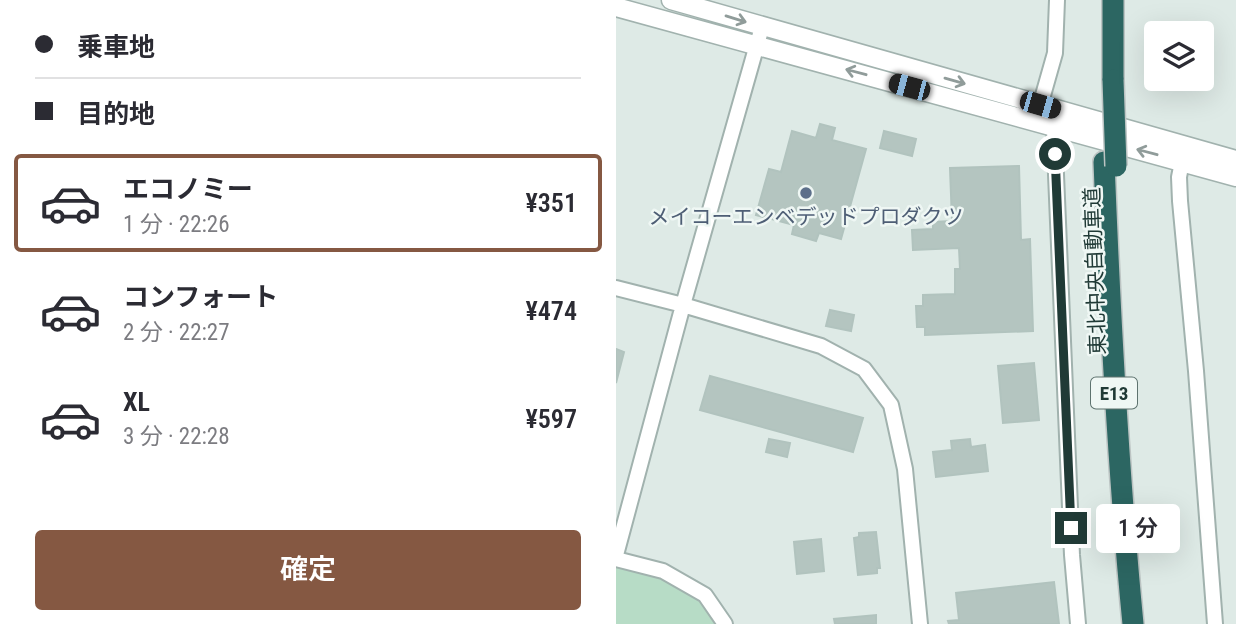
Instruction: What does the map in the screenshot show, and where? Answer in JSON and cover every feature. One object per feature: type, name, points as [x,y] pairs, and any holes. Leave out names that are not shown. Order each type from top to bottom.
[{"type":"highway","name":"東北中央自動車道","points":[[1102,0],[1122,348],[1145,624]]},
{"type":"highway","name":"東北中央自動車道","points":[[1107,79],[1113,0]]},
{"type":"highway","name":"東北中央自動車道","points":[[1110,164],[1111,349],[1133,624]]},
{"type":"street","points":[[671,0],[692,3],[760,36]]},
{"type":"street","points":[[1038,113],[1055,54],[1057,0]]},
{"type":"street","points":[[685,26],[692,3]]},
{"type":"street","points":[[616,7],[685,26],[760,36],[1038,113],[1236,160]]},
{"type":"street","points":[[725,624],[705,595],[663,571],[616,557],[683,304],[760,36]]},
{"type":"street","points":[[1038,113],[1054,127],[1236,177]]},
{"type":"street","points":[[1054,127],[1078,624]]},
{"type":"street","points":[[1182,162],[1179,177],[1180,201],[1215,624]]},
{"type":"street","points":[[616,288],[683,304],[821,346],[864,369],[891,405],[905,469],[920,624]]},
{"type":"green space","points":[[616,557],[663,567],[698,581],[709,595],[716,624],[616,624]]},
{"type":"building","points":[[820,124],[835,128],[832,140],[866,149],[841,239],[819,233],[816,241],[792,234],[794,225],[756,215],[769,169],[781,172],[792,131],[816,138]]},
{"type":"building","points":[[884,131],[916,139],[912,156],[880,148]]},
{"type":"building","points":[[1019,166],[1021,240],[1030,239],[1033,331],[925,335],[925,327],[917,327],[916,306],[923,306],[923,295],[955,294],[955,269],[960,269],[959,248],[913,250],[912,230],[933,229],[933,222],[952,221],[950,168]]},
{"type":"building","points":[[830,310],[854,315],[851,331],[826,326]]},
{"type":"building","points":[[616,349],[624,352],[616,383]]},
{"type":"building","points":[[1034,363],[1039,420],[1003,423],[998,366]]},
{"type":"building","points":[[710,376],[863,418],[853,452],[700,410]]},
{"type":"building","points":[[769,439],[790,443],[787,457],[766,452]]},
{"type":"building","points":[[970,439],[971,447],[985,445],[988,471],[936,477],[933,452],[952,450],[951,441]]},
{"type":"building","points":[[876,532],[880,568],[877,568],[877,573],[858,575],[854,538],[859,537],[859,533]]},
{"type":"building","points":[[821,539],[824,571],[797,574],[794,542]]},
{"type":"building","points":[[1054,582],[1059,624],[949,624],[948,621],[959,620],[956,593]]},
{"type":"building","points":[[876,615],[876,624],[835,624],[834,619]]},
{"type":"place","name":"メイコーエンベデッドプロダクツ","points":[[806,193]]},
{"type":"route","points":[[1055,154],[1071,528]]}]
